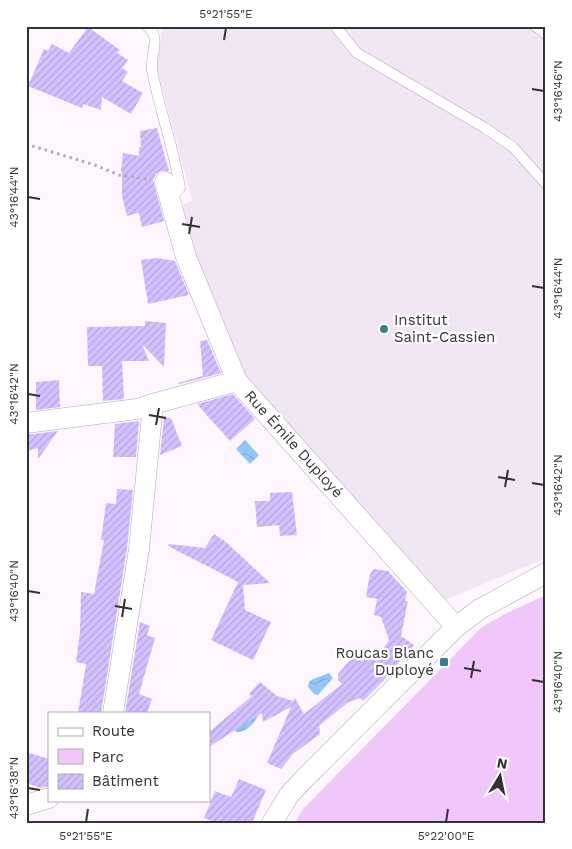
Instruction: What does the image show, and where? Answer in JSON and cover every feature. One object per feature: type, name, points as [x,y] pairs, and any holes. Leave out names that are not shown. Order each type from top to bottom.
[{"type":"street","points":[[167,191],[186,257],[237,380]]},
{"type":"street","name":"Rue Émile Duployé","points":[[26,423],[138,409],[237,380],[456,627]]},
{"type":"street","points":[[113,712],[139,548],[153,404]]},
{"type":"street","points":[[272,823],[289,795],[302,781],[456,627],[480,609],[546,573]]},
{"type":"street","points":[[26,805],[48,798]]},
{"type":"lane","points":[[147,26],[152,29],[155,38],[152,67],[180,188],[167,191]]},
{"type":"lane","points":[[335,26],[357,53],[485,128],[513,147],[546,184]]},
{"type":"lane","points":[[536,26],[546,34]]},
{"type":"path","points":[[26,144],[95,165],[167,191]]},
{"type":"shaded area","name":"Institut Saint-Cassien","points":[[159,26],[546,26],[546,558],[445,600],[247,383],[196,275],[178,207],[192,200],[157,68],[162,28]]},
{"type":"green space","points":[[546,595],[546,823],[295,823],[303,809],[482,627]]},
{"type":"water","points":[[245,440],[259,455],[250,464],[236,449]]},
{"type":"water","points":[[329,673],[333,678],[318,695],[314,694],[308,687],[309,682]]},
{"type":"water","points":[[251,701],[258,715],[257,718],[246,729],[236,732],[229,724]]},
{"type":"building","points":[[88,27],[120,50],[117,53],[128,60],[122,68],[128,72],[122,81],[143,93],[131,114],[102,97],[101,110],[83,104],[82,108],[28,86],[44,49],[48,51],[52,44],[69,53]]},
{"type":"building","points":[[157,128],[169,171],[161,171],[156,174],[153,180],[164,221],[142,227],[139,213],[127,216],[122,196],[121,171],[123,153],[139,156],[139,147],[141,147],[140,131]]},
{"type":"building","points":[[157,258],[175,261],[189,295],[148,304],[141,260]]},
{"type":"building","points":[[145,321],[166,323],[164,367],[142,344],[149,361],[122,361],[124,399],[103,401],[102,366],[88,366],[87,327],[145,326]]},
{"type":"building","points":[[207,340],[221,373],[178,383],[203,376],[200,341]]},
{"type":"building","points":[[59,380],[60,407],[36,410],[36,382]]},
{"type":"building","points":[[233,394],[255,419],[230,441],[197,404]]},
{"type":"building","points":[[164,418],[171,418],[182,446],[160,455]]},
{"type":"building","points":[[139,421],[136,457],[113,457],[115,424]]},
{"type":"building","points":[[58,431],[38,459],[38,448],[26,451],[26,435]]},
{"type":"building","points":[[117,489],[133,490],[127,548],[101,712],[78,712],[86,664],[76,662],[80,632],[81,592],[94,594],[104,540],[101,540],[106,503],[116,504]]},
{"type":"building","points":[[292,492],[297,535],[280,536],[279,525],[257,527],[255,501],[270,501],[270,493]]},
{"type":"building","points":[[214,534],[226,542],[270,583],[243,585],[245,610],[271,622],[253,660],[211,640],[238,582],[168,546],[169,544],[205,548]]},
{"type":"building","points":[[374,569],[388,571],[407,592],[405,601],[408,601],[401,636],[414,645],[383,681],[363,701],[360,698],[347,703],[319,726],[320,734],[293,754],[281,769],[267,763],[291,707],[263,722],[262,713],[210,746],[210,731],[252,696],[249,694],[260,682],[277,696],[293,701],[295,698],[304,714],[342,684],[338,680],[338,674],[358,651],[376,659],[389,640],[381,617],[374,615],[377,599],[366,597],[370,574]]},
{"type":"building","points":[[140,622],[150,626],[147,635],[155,638],[139,694],[152,699],[147,712],[125,712]]},
{"type":"building","points":[[26,752],[48,759],[48,786],[41,788],[26,783]]},
{"type":"building","points":[[239,779],[266,790],[252,823],[217,823],[204,818],[215,791],[231,797]]},
{"type":"place","name":"Institut Saint-Cassien","points":[[384,329]]},
{"type":"place","name":"Roucas Blanc Duployé","points":[[444,662]]}]
